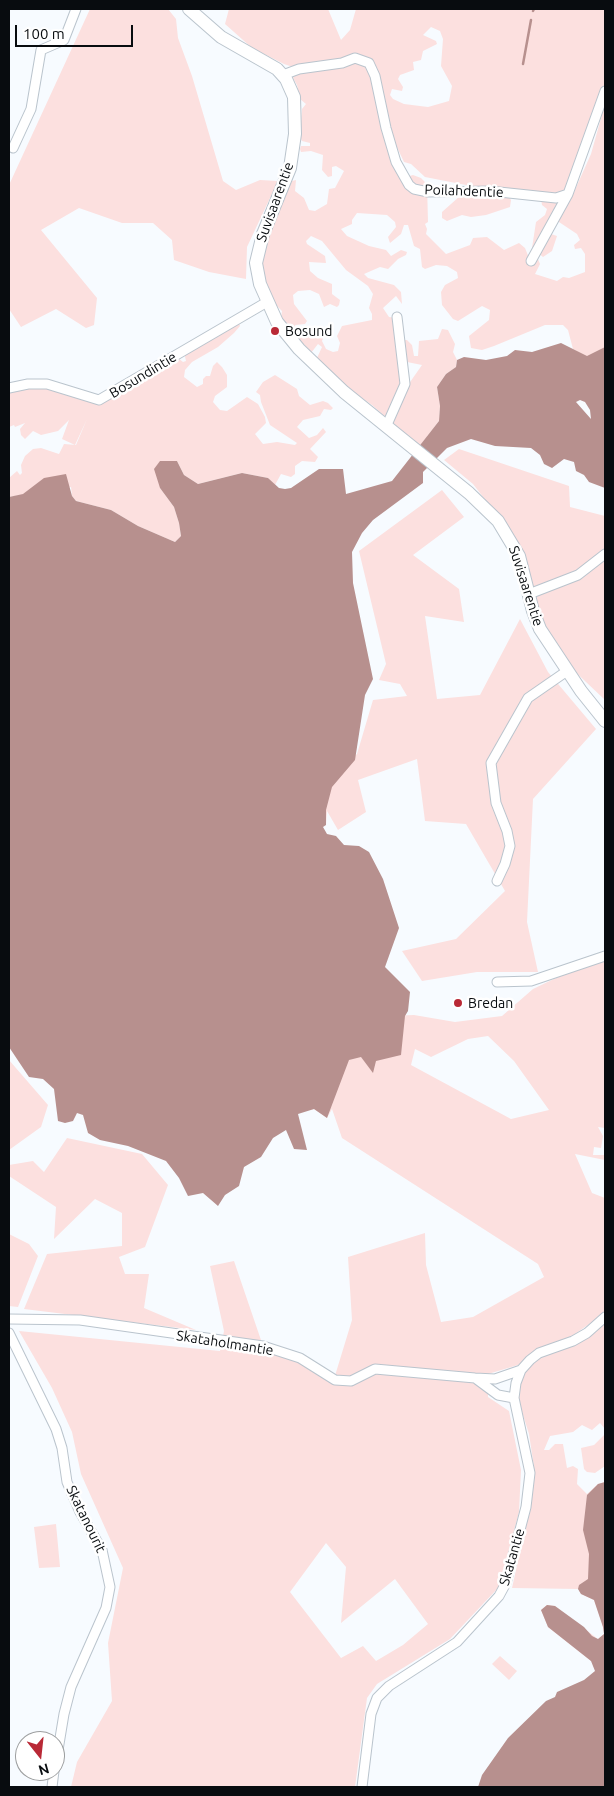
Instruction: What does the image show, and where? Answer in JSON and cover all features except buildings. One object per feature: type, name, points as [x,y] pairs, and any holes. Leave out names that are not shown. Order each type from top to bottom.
[{"type":"street","points":[[13,148],[31,109],[41,50],[64,40],[70,30],[76,9]]},
{"type":"street","points":[[189,9],[221,36],[265,61],[284,75]]},
{"type":"street","name":"Poilahdentie","points":[[284,75],[355,58],[369,63],[375,76],[386,128],[396,162],[405,179],[414,189],[428,192],[490,191],[556,198],[568,194]]},
{"type":"street","name":"Suvisaarentie","points":[[284,75],[294,97],[295,134],[286,180],[257,252],[258,274],[267,302],[282,330],[299,350],[344,392],[482,504],[505,530],[519,556],[540,629],[567,671],[605,721]]},
{"type":"street","points":[[531,261],[568,194],[605,91]]},
{"type":"street","name":"Bosundintie","points":[[9,388],[47,384],[99,400],[267,302]]},
{"type":"street","points":[[386,427],[405,384],[397,316]]},
{"type":"street","points":[[529,594],[578,575],[605,554]]},
{"type":"street","points":[[496,880],[506,864],[510,846],[507,831],[496,803],[490,763],[528,698],[567,671]]},
{"type":"street","points":[[498,982],[531,981],[605,956]]},
{"type":"street","points":[[521,1370],[539,1353],[573,1341],[587,1333],[605,1317]]},
{"type":"street","name":"Skataholmantie","points":[[9,1319],[80,1320],[263,1346],[300,1358],[335,1380],[351,1381],[375,1369],[495,1379],[521,1370]]},
{"type":"street","name":"Skatanourit","points":[[9,1333],[56,1429],[62,1448],[67,1482],[80,1512],[102,1550],[110,1587],[106,1608],[71,1687],[61,1731]]},
{"type":"street","name":"Skatantie","points":[[362,1787],[371,1714],[377,1698],[389,1686],[457,1642],[499,1596],[506,1583],[526,1507],[530,1473],[514,1398],[516,1383],[521,1370]]},
{"type":"street","points":[[474,1378],[498,1395],[514,1398]]},
{"type":"shaded area","points":[[90,9],[168,9],[176,19],[178,38],[192,76],[223,181],[236,190],[260,180],[278,181],[247,247],[246,279],[209,272],[174,260],[172,240],[153,223],[122,223],[79,208],[41,230],[97,298],[94,325],[86,328],[56,309],[21,327],[9,309],[9,185]]},
{"type":"shaded area","points":[[229,9],[328,9],[341,40],[350,30],[356,9],[605,9],[605,83],[566,191],[558,195],[466,185],[425,177],[411,164],[404,162],[395,143],[383,102],[379,73],[372,61],[365,58],[372,71],[380,106],[406,177],[413,175],[421,178],[427,184],[428,222],[425,224],[426,234],[446,254],[470,245],[473,238],[487,237],[504,250],[519,243],[525,248],[529,258],[538,259],[540,264],[535,274],[557,281],[563,277],[569,278],[585,272],[585,254],[581,248],[575,249],[574,245],[580,240],[577,234],[559,222],[558,215],[551,234],[557,236],[552,251],[543,257],[532,248],[536,222],[545,215],[547,209],[542,205],[541,199],[570,201],[591,154],[605,104],[604,348],[587,357],[573,349],[568,330],[563,325],[545,325],[482,350],[471,348],[469,336],[489,320],[490,310],[482,306],[458,321],[453,319],[442,305],[441,292],[445,285],[458,278],[457,272],[447,266],[436,265],[425,269],[422,267],[420,249],[414,246],[408,225],[404,225],[401,234],[390,243],[388,237],[396,227],[395,222],[387,215],[357,213],[352,220],[352,224],[341,229],[347,236],[369,246],[386,250],[391,256],[401,250],[407,252],[406,255],[398,259],[388,269],[380,267],[364,274],[368,278],[394,285],[401,292],[402,304],[396,296],[383,308],[389,317],[396,318],[408,385],[422,365],[407,362],[404,340],[407,340],[412,345],[414,356],[418,356],[419,341],[438,339],[442,329],[448,330],[455,344],[453,352],[457,360],[456,367],[446,374],[437,387],[440,406],[439,421],[419,447],[372,405],[352,391],[317,358],[322,347],[318,344],[311,353],[288,329],[281,318],[282,311],[271,300],[261,266],[268,235],[292,181],[296,180],[295,191],[304,198],[309,210],[315,211],[327,204],[329,189],[335,188],[344,171],[336,166],[332,167],[332,176],[328,177],[322,170],[323,155],[311,151],[301,152],[301,146],[310,146],[310,143],[302,141],[300,137],[302,109],[306,104],[300,99],[297,85],[293,78],[296,68],[252,48],[225,24]],"holes":[[[431,27],[440,31],[443,39],[441,66],[452,86],[449,101],[428,107],[404,104],[393,99],[390,95],[392,89],[402,91],[403,87],[398,79],[400,75],[414,70],[413,62],[421,60],[423,51],[437,44],[436,41],[423,35]],[[311,236],[322,241],[346,270],[368,286],[373,294],[369,308],[372,320],[342,326],[337,336],[340,343],[338,351],[333,352],[326,349],[322,341],[323,338],[330,334],[329,328],[313,329],[304,333],[296,328],[295,325],[305,324],[307,321],[294,304],[293,295],[298,291],[310,290],[319,294],[324,307],[330,304],[337,307],[340,300],[332,294],[332,284],[318,278],[310,271],[309,262],[326,263],[325,256],[307,244],[306,241]]]},
{"type":"shaded area","points":[[460,196],[508,196],[511,200],[510,207],[486,215],[471,217],[462,215],[447,221],[442,218],[442,212]]},
{"type":"shaded area","points":[[239,323],[240,326],[234,333],[218,347],[192,362],[185,370],[184,377],[197,387],[203,384],[203,379],[206,376],[210,376],[213,366],[217,362],[222,367],[227,375],[227,387],[215,396],[213,402],[220,410],[227,411],[247,397],[258,404],[265,417],[266,423],[255,434],[263,444],[277,442],[295,445],[297,443],[270,425],[260,395],[256,392],[263,382],[275,375],[297,389],[299,396],[310,405],[323,401],[333,408],[331,410],[324,409],[320,416],[303,420],[297,427],[309,438],[317,435],[323,428],[326,432],[310,449],[318,457],[315,462],[302,461],[295,466],[295,474],[291,477],[281,474],[275,485],[268,478],[242,473],[198,484],[184,475],[177,461],[160,488],[174,507],[179,523],[181,536],[175,542],[138,526],[111,510],[76,501],[72,496],[71,487],[9,497],[9,478],[17,471],[20,475],[22,473],[21,465],[25,456],[33,449],[41,448],[59,454],[64,444],[75,445],[62,439],[69,420],[58,431],[41,435],[33,431],[25,439],[21,435],[20,429],[25,423],[9,427],[9,390],[36,384],[104,401],[178,358],[183,362],[186,361],[184,352]]},
{"type":"shaded area","points":[[561,343],[587,356],[605,347],[605,488],[589,482],[584,475],[576,471],[574,462],[564,459],[552,468],[544,464],[540,455],[531,448],[495,446],[471,439],[447,448],[423,472],[423,483],[373,520],[362,533],[352,552],[353,583],[373,679],[365,695],[355,760],[332,787],[326,810],[326,825],[323,827],[327,834],[336,836],[344,845],[359,846],[369,852],[383,879],[399,928],[385,967],[410,992],[408,1011],[405,1016],[401,1055],[376,1061],[373,1073],[361,1057],[349,1060],[327,1118],[314,1109],[298,1114],[307,1150],[294,1149],[286,1130],[273,1138],[261,1157],[244,1167],[239,1186],[225,1195],[218,1206],[203,1193],[188,1196],[179,1178],[166,1161],[128,1146],[100,1140],[88,1133],[83,1115],[77,1113],[73,1121],[65,1123],[58,1121],[54,1089],[43,1079],[29,1077],[9,1047],[9,497],[23,494],[44,478],[66,474],[72,496],[76,501],[111,510],[138,526],[175,542],[181,536],[179,523],[174,507],[160,488],[154,469],[160,461],[177,461],[184,475],[198,484],[242,473],[268,478],[279,488],[285,489],[291,488],[319,469],[343,469],[346,494],[392,481],[439,421],[440,406],[437,387],[446,374],[456,367],[457,360],[464,357],[486,360],[507,356],[515,350],[532,352]],"holes":[[[580,400],[585,402],[590,410],[591,419],[576,402]]]},
{"type":"shaded area","points":[[459,449],[569,486],[570,507],[605,516],[605,700],[567,664],[538,620],[518,542],[473,484],[444,460]]},
{"type":"shaded area","points":[[442,490],[464,517],[413,555],[459,589],[464,622],[425,616],[437,699],[480,695],[520,619],[548,672],[596,729],[533,799],[527,922],[538,972],[477,972],[422,981],[402,951],[456,939],[505,891],[466,824],[425,821],[417,759],[358,780],[366,812],[338,830],[327,811],[326,825],[304,797],[357,754],[373,700],[407,696],[400,684],[379,680],[386,664],[359,551]]},
{"type":"shaded area","points":[[605,960],[605,1128],[598,1127],[603,1136],[601,1148],[594,1147],[593,1155],[605,1155],[605,1160],[575,1154],[592,1193],[605,1198],[605,1313],[572,1336],[540,1348],[518,1365],[488,1374],[488,1397],[509,1411],[521,1470],[519,1512],[499,1587],[450,1639],[377,1684],[367,1698],[355,1787],[71,1787],[77,1762],[112,1701],[108,1643],[123,1568],[81,1474],[72,1432],[52,1388],[19,1331],[220,1351],[224,1331],[210,1266],[234,1261],[263,1346],[334,1379],[352,1320],[348,1257],[425,1233],[426,1265],[441,1322],[473,1317],[544,1277],[538,1264],[342,1138],[332,1109],[327,1118],[314,1109],[310,1110],[307,1099],[388,1016],[414,1015],[455,1022],[502,1016],[533,989],[558,977]],"holes":[[[488,1036],[514,1061],[549,1110],[511,1119],[411,1065],[415,1049],[431,1057],[468,1039]],[[326,1543],[346,1567],[341,1623],[395,1579],[428,1624],[403,1645],[376,1661],[363,1646],[341,1658],[290,1592]]]},
{"type":"shaded area","points":[[9,1060],[48,1105],[41,1127],[9,1150]]},
{"type":"shaded area","points":[[67,1138],[142,1154],[168,1185],[145,1247],[119,1257],[125,1274],[149,1274],[144,1308],[196,1330],[24,1309],[47,1254],[122,1246],[122,1213],[95,1199],[54,1239],[56,1207],[9,1176],[9,1165],[33,1161],[44,1172]]},
{"type":"shaded area","points":[[9,1234],[29,1244],[38,1256],[18,1307],[9,1306]]},
{"type":"shaded area","points":[[605,1320],[605,1429],[600,1423],[592,1430],[582,1425],[573,1432],[550,1436],[544,1450],[549,1450],[555,1444],[563,1444],[567,1468],[573,1466],[578,1469],[577,1484],[587,1494],[598,1484],[605,1482],[605,1658],[591,1661],[548,1627],[541,1610],[547,1605],[555,1606],[598,1639],[604,1634],[594,1600],[581,1594],[578,1589],[512,1588],[533,1493],[534,1467],[529,1434],[518,1399],[521,1378],[537,1358]]},
{"type":"shaded area","points":[[605,1434],[605,1466],[595,1473],[587,1472],[584,1469],[581,1448],[594,1445]]},
{"type":"shaded area","points":[[605,1482],[605,1787],[478,1787],[482,1775],[508,1738],[546,1701],[555,1697],[557,1692],[584,1680],[595,1671],[591,1661],[548,1627],[541,1610],[547,1605],[555,1606],[584,1627],[592,1636],[598,1639],[604,1634],[594,1600],[581,1594],[578,1589],[579,1585],[588,1579],[589,1554],[583,1530],[587,1495],[598,1484]]},
{"type":"shaded area","points":[[56,1524],[60,1567],[39,1568],[34,1527]]},
{"type":"shaded area","points":[[500,1656],[517,1671],[509,1680],[492,1664]]},
{"type":"waterway","points":[[523,64],[531,20]]},
{"type":"place","name":"Bosund","points":[[275,331]]},
{"type":"place","name":"Bredan","points":[[458,1003]]}]
